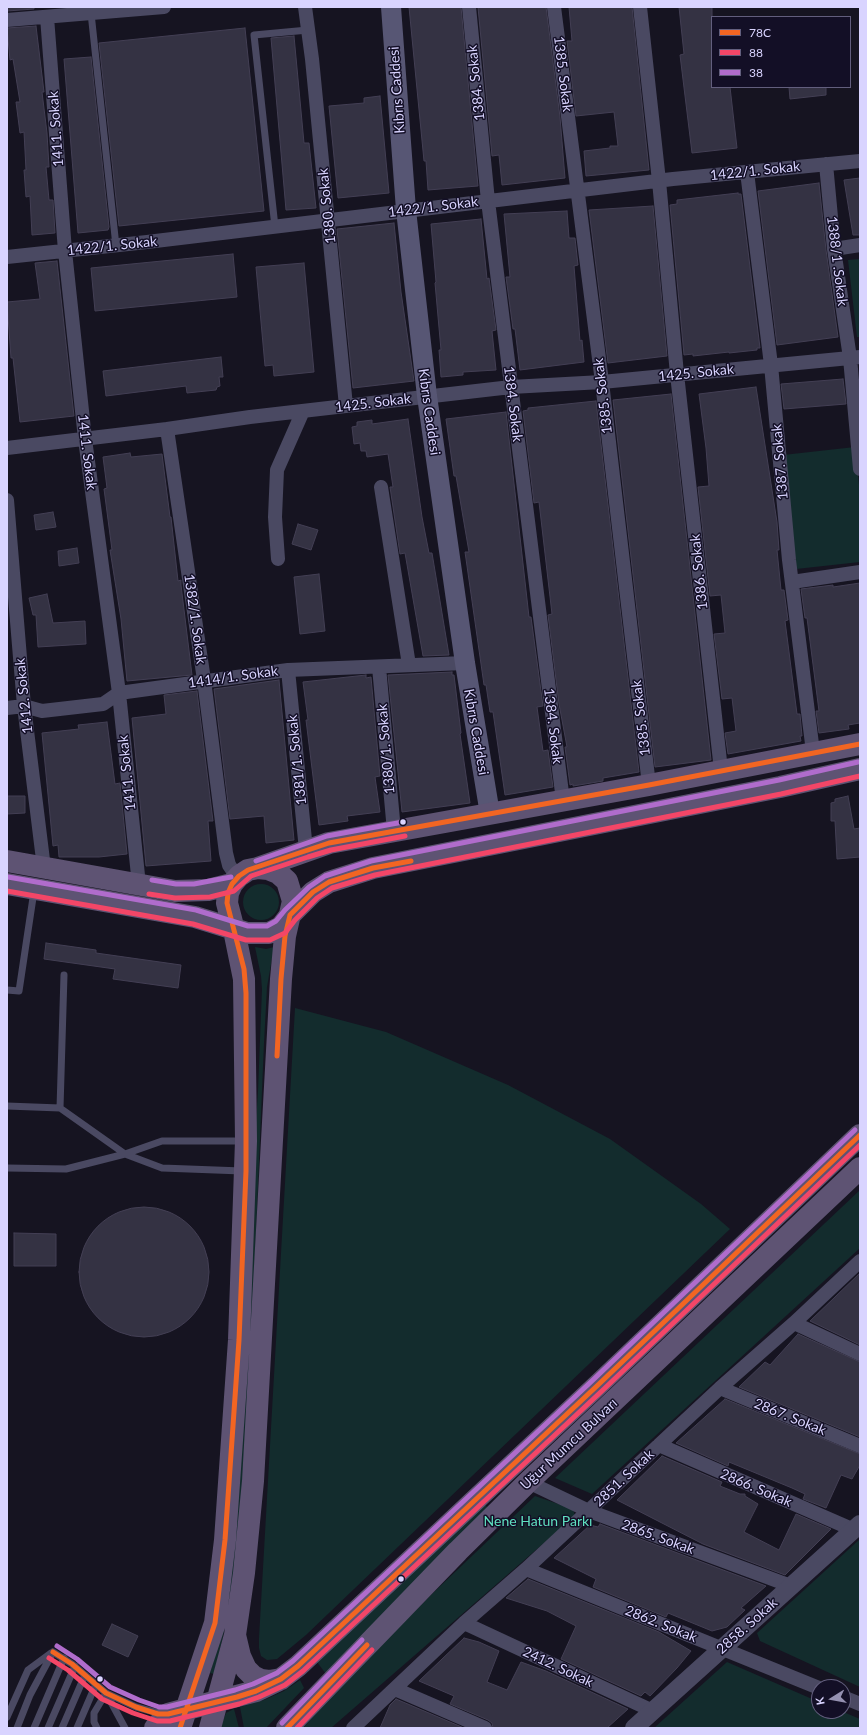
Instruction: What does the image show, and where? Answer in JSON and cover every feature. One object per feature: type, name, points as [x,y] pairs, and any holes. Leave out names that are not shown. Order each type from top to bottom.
[{"type":"main road","name":"Kıbrıs Caddesi","points":[[391,7],[406,210],[426,396],[465,663],[490,814]]},
{"type":"main road","points":[[172,1720],[215,1624],[220,1588],[231,1468],[238,1355],[246,1172],[246,992],[244,969],[227,903],[228,893],[235,881],[248,870],[258,868],[329,843],[649,785],[860,744]]},
{"type":"main road","points":[[7,884],[195,917],[247,934],[269,932],[281,927],[290,915],[312,892],[329,882],[373,868],[780,787],[860,769]]},
{"type":"main road","points":[[7,861],[175,891],[195,891],[235,881]]},
{"type":"main road","points":[[210,1728],[235,1635],[244,1579],[253,1481],[281,979],[285,936],[293,901],[287,881],[278,873],[268,869],[258,868]]},
{"type":"main road","name":"Uğur Mumcu Bulvarı","points":[[172,1720],[217,1702],[256,1691],[281,1679],[298,1666],[600,1384],[860,1136]]},
{"type":"main road","name":"Uğur Mumcu Bulvarı","points":[[287,1728],[458,1551],[528,1482],[860,1168]]},
{"type":"main road","points":[[235,1635],[240,1656],[246,1670],[253,1676],[262,1680],[269,1681],[281,1679]]},
{"type":"main road","points":[[298,1666],[309,1670],[314,1681],[314,1691],[310,1705]]},
{"type":"street","points":[[7,20],[164,7]]},
{"type":"street","name":"1380. Sokak","points":[[305,7],[346,406]]},
{"type":"street","name":"1384. Sokak","points":[[469,7],[488,201],[563,801]]},
{"type":"street","name":"1385. Sokak","points":[[554,7],[602,382],[649,785]]},
{"type":"street","name":"1386. Sokak","points":[[640,7],[659,181],[677,374],[721,770]]},
{"type":"street","name":"1411. Sokak","points":[[47,17],[65,251],[85,439],[119,693],[139,885]]},
{"type":"street","name":"1422/1. Sokak","points":[[7,257],[116,246],[578,190],[860,161]]},
{"type":"street","name":"1388/1 .Sokak","points":[[826,164],[834,249],[855,358],[860,469]]},
{"type":"street","name":"1387. Sokak","points":[[747,172],[771,365],[792,582],[813,752]]},
{"type":"street","points":[[834,249],[860,245]]},
{"type":"street","name":"1425. Sokak","points":[[7,448],[426,396],[511,387],[602,382],[855,358]]},
{"type":"street","points":[[278,559],[276,517],[277,470],[303,411]]},
{"type":"street","name":"1382/1. Sokak","points":[[167,429],[204,680],[226,853],[235,881]]},
{"type":"street","points":[[381,487],[409,665]]},
{"type":"street","name":"1412. Sokak","points":[[7,500],[24,706],[44,868]]},
{"type":"street","points":[[792,582],[860,572]]},
{"type":"street","name":"1414/1. Sokak","points":[[7,708],[24,706],[42,712],[103,704],[119,693],[204,680],[288,670],[465,663]]},
{"type":"street","name":"1380/1. Sokak","points":[[379,667],[394,831]]},
{"type":"street","name":"1381/1. Sokak","points":[[288,670],[306,850]]},
{"type":"street","name":"2851. Sokak","points":[[353,1728],[464,1623],[526,1569],[720,1388],[794,1324],[860,1262]]},
{"type":"street","points":[[794,1324],[860,1354]]},
{"type":"street","name":"2867. Sokak","points":[[720,1388],[860,1446]]},
{"type":"street","name":"2866. Sokak","points":[[659,1445],[857,1527]]},
{"type":"street","name":"2865. Sokak","points":[[528,1482],[589,1511],[791,1586]]},
{"type":"street","name":"2858. Sokak","points":[[634,1728],[857,1527]]},
{"type":"street","name":"2862. Sokak","points":[[526,1569],[811,1685]]},
{"type":"street","name":"2412. Sokak","points":[[464,1623],[653,1711]]},
{"type":"street","points":[[395,1689],[486,1728]]},
{"type":"lane","points":[[91,13],[116,246]]},
{"type":"lane","points":[[275,227],[254,35],[308,30]]},
{"type":"lane","points":[[7,990],[19,991],[35,888]]},
{"type":"lane","points":[[60,1108],[64,975]]},
{"type":"lane","points":[[7,1106],[60,1108],[125,1154],[162,1168],[246,1172]]},
{"type":"lane","points":[[7,1168],[66,1169],[125,1154],[162,1141],[246,1141]]},
{"type":"lane","points":[[53,1652],[75,1666],[106,1693],[136,1707],[172,1720]]},
{"type":"lane","points":[[7,1717],[28,1670],[53,1652]]},
{"type":"lane","points":[[17,1728],[30,1695],[53,1652]]},
{"type":"lane","points":[[34,1728],[64,1658]]},
{"type":"lane","points":[[48,1728],[75,1666]]},
{"type":"lane","points":[[62,1728],[86,1675]]},
{"type":"lane","points":[[77,1728],[96,1684]]},
{"type":"lane","points":[[97,1728],[94,1722],[94,1713],[106,1693]]},
{"type":"lane","points":[[106,1693],[125,1728]]},
{"type":"green space","points":[[860,259],[860,337],[857,337],[848,260]]},
{"type":"green space","points":[[855,447],[860,494],[860,562],[796,569],[783,455]]},
{"type":"green space","points":[[265,884],[274,889],[278,895],[278,909],[274,915],[265,920],[257,920],[248,915],[244,909],[243,898],[248,889],[254,885]]},
{"type":"green space","points":[[255,947],[266,949],[274,947],[267,987],[249,1399],[237,1553],[224,1632],[214,1674],[210,1673],[224,1624],[258,1091],[262,989]]},
{"type":"green space","points":[[295,1008],[386,1032],[508,1085],[610,1139],[701,1204],[730,1229],[306,1635],[277,1659],[267,1660],[261,1656],[259,1638]]},
{"type":"green space","name":"Nene Hatun Parkı","points":[[860,1190],[860,1248],[592,1494],[555,1478]]},
{"type":"green space","name":"Nene Hatun Parkı","points":[[535,1496],[573,1509],[575,1516],[331,1728],[303,1728],[340,1686],[433,1593]]},
{"type":"green space","points":[[484,1504],[488,1508],[326,1674],[317,1662]]},
{"type":"green space","points":[[860,1539],[860,1687],[851,1683],[851,1679],[843,1679],[760,1641],[757,1633]]},
{"type":"green space","points":[[727,1662],[811,1699],[811,1719],[851,1719],[851,1715],[860,1719],[860,1728],[654,1728]]},
{"type":"green space","points":[[300,1680],[304,1688],[266,1728],[244,1728],[240,1707],[264,1700],[284,1691]]},
{"type":"green space","points":[[234,1709],[239,1728],[220,1728],[226,1713]]},
{"type":"building","points":[[7,7],[34,7],[34,9],[7,11]]},
{"type":"building","points":[[409,7],[461,7],[478,186],[428,190]]},
{"type":"building","points":[[478,7],[546,7],[560,117],[565,178],[502,185],[499,155],[492,156]]},
{"type":"building","points":[[569,7],[632,7],[649,170],[586,176],[584,151],[618,146],[614,112],[576,116],[567,41],[572,41]]},
{"type":"building","points":[[679,7],[712,7],[711,88],[730,88],[737,148],[692,153],[680,55],[684,54]]},
{"type":"building","points":[[36,26],[44,92],[42,92],[47,133],[49,167],[46,167],[49,200],[53,200],[55,233],[32,235],[30,196],[26,197],[24,132],[20,133],[16,102],[20,102],[13,59],[10,60],[7,28]]},
{"type":"building","points":[[245,28],[264,211],[119,226],[99,43]]},
{"type":"building","points":[[294,36],[304,143],[309,143],[316,208],[286,210],[271,38]]},
{"type":"building","points":[[91,57],[109,227],[108,230],[78,233],[64,59]]},
{"type":"building","points":[[789,88],[826,88],[826,95],[790,99]]},
{"type":"building","points":[[380,96],[389,193],[338,198],[329,106],[364,103],[364,98]]},
{"type":"building","points":[[860,178],[860,235],[853,235],[844,180]]},
{"type":"building","points":[[819,183],[826,250],[838,337],[777,345],[758,191]]},
{"type":"building","points":[[738,193],[741,194],[760,348],[757,348],[757,350],[729,353],[693,356],[693,354],[684,355],[670,205],[677,204],[677,200]]},
{"type":"building","points":[[653,206],[667,356],[608,363],[589,210]]},
{"type":"building","points":[[567,211],[569,238],[575,238],[578,265],[574,266],[580,341],[582,340],[584,362],[520,370],[506,277],[510,277],[504,214]]},
{"type":"building","points":[[481,219],[487,279],[489,278],[496,330],[492,331],[496,370],[463,372],[463,375],[441,377],[439,350],[441,350],[431,224]]},
{"type":"building","points":[[394,223],[401,292],[414,381],[353,388],[337,229]]},
{"type":"building","points":[[233,254],[237,297],[95,311],[91,268]]},
{"type":"building","points":[[57,261],[74,416],[20,422],[13,358],[11,358],[7,302],[40,299],[35,263]]},
{"type":"building","points":[[304,263],[314,372],[274,376],[273,365],[265,366],[256,267]]},
{"type":"building","points":[[221,357],[223,377],[219,377],[220,386],[217,387],[216,390],[187,393],[186,386],[106,396],[103,371]]},
{"type":"building","points":[[843,379],[846,404],[784,409],[781,384]]},
{"type":"building","points":[[756,387],[777,522],[779,550],[777,550],[781,590],[784,590],[788,620],[785,621],[797,714],[800,714],[802,736],[800,736],[801,741],[728,754],[725,733],[736,731],[732,698],[722,699],[714,634],[725,633],[721,595],[710,596],[698,487],[709,486],[699,394]]},
{"type":"building","points":[[671,394],[711,760],[655,767],[613,400]]},
{"type":"building","points":[[596,401],[639,772],[603,778],[603,781],[573,786],[573,784],[570,785],[565,747],[567,747],[559,704],[548,615],[552,614],[539,502],[534,503],[523,411],[528,410],[528,408]]},
{"type":"building","points":[[506,412],[529,617],[531,617],[543,706],[537,707],[543,751],[548,750],[553,787],[505,795],[493,712],[490,712],[486,685],[484,685],[465,552],[469,552],[456,476],[454,476],[446,419]]},
{"type":"building","points":[[408,419],[422,517],[429,553],[432,553],[449,655],[423,656],[405,553],[400,554],[390,487],[393,487],[388,454],[367,457],[366,451],[361,451],[360,443],[354,444],[352,427],[357,426],[357,422],[372,420],[372,424]]},
{"type":"building","points":[[130,453],[131,457],[162,454],[178,581],[181,580],[192,675],[127,681],[121,619],[110,550],[112,550],[104,489],[107,488],[103,457]]},
{"type":"building","points":[[53,512],[56,527],[36,530],[34,515]]},
{"type":"building","points":[[298,524],[318,530],[311,550],[292,544]]},
{"type":"building","points":[[77,548],[79,563],[59,566],[58,551]]},
{"type":"building","points":[[319,574],[325,631],[300,634],[294,577]]},
{"type":"building","points":[[860,583],[860,723],[848,725],[849,729],[819,733],[816,711],[819,711],[807,618],[805,618],[801,589],[833,585],[833,587]]},
{"type":"building","points":[[47,594],[53,623],[85,621],[86,644],[38,647],[36,615],[33,615],[29,598]]},
{"type":"building","points":[[452,672],[452,675],[454,675],[460,734],[470,803],[402,812],[388,675]]},
{"type":"building","points":[[366,675],[366,678],[371,677],[380,776],[375,777],[380,812],[347,816],[348,821],[319,825],[306,720],[308,720],[303,682]]},
{"type":"building","points":[[279,680],[294,840],[266,843],[264,816],[230,819],[214,689]]},
{"type":"building","points":[[197,691],[213,821],[208,821],[211,861],[146,866],[132,718],[166,714],[164,695]]},
{"type":"building","points":[[107,722],[115,784],[120,783],[127,854],[99,857],[59,857],[58,845],[53,846],[42,733],[79,729],[78,725]]},
{"type":"building","points":[[7,796],[25,796],[25,813],[7,814]]},
{"type":"building","points":[[848,796],[854,829],[860,828],[860,857],[837,859],[835,821],[831,821],[831,803],[835,802],[835,799]]},
{"type":"building","points":[[46,943],[96,950],[96,953],[181,965],[178,988],[113,979],[115,969],[44,959]]},
{"type":"building","points":[[150,1207],[175,1214],[190,1226],[202,1241],[208,1259],[208,1285],[202,1303],[190,1318],[175,1330],[157,1336],[138,1337],[113,1330],[98,1318],[86,1303],[80,1285],[79,1266],[86,1241],[98,1226],[113,1214],[131,1208]]},
{"type":"building","points":[[14,1233],[56,1234],[56,1266],[14,1266]]},
{"type":"building","points":[[860,1273],[860,1345],[810,1321]]},
{"type":"building","points":[[798,1334],[860,1362],[860,1437],[739,1387],[765,1362],[770,1365]]},
{"type":"building","points":[[725,1399],[860,1454],[860,1465],[852,1479],[841,1475],[826,1508],[803,1499],[805,1494],[792,1488],[729,1462],[728,1466],[676,1443]]},
{"type":"building","points":[[662,1456],[722,1482],[720,1486],[740,1494],[745,1494],[745,1496],[758,1504],[744,1532],[779,1550],[796,1514],[831,1529],[785,1575],[703,1544],[617,1500]]},
{"type":"building","points":[[600,1524],[766,1586],[741,1608],[745,1610],[727,1627],[712,1631],[668,1613],[666,1617],[593,1587],[596,1579],[554,1558],[590,1525],[598,1527]]},
{"type":"building","points":[[528,1579],[659,1632],[691,1651],[650,1696],[645,1692],[641,1696],[561,1659],[576,1626],[547,1611],[506,1598]]},
{"type":"building","points":[[112,1624],[138,1636],[128,1657],[102,1645]]},
{"type":"building","points":[[464,1638],[479,1642],[499,1651],[487,1682],[507,1690],[521,1662],[546,1671],[628,1709],[607,1728],[493,1728],[492,1723],[488,1720],[450,1704],[454,1696],[419,1681]]},
{"type":"building","points":[[396,1699],[464,1728],[380,1728],[390,1705]]},
{"type":"transit line","name":"78C","points":[[180,1728],[215,1623],[225,1540],[239,1340],[246,1171],[246,993],[244,969],[227,903],[228,893],[232,884],[239,876],[248,870],[329,843],[649,785],[860,744]]},
{"type":"transit line","name":"38","points":[[8,877],[196,910],[248,926],[267,926],[276,921],[285,910],[309,887],[325,876],[371,861],[779,780],[858,762]]},
{"type":"transit line","name":"88","points":[[7,891],[193,924],[246,940],[270,940],[285,933],[295,920],[317,898],[332,888],[375,875],[781,794],[860,776]]},
{"type":"transit line","name":"38","points":[[256,861],[327,836],[403,822]]},
{"type":"transit line","name":"88","points":[[149,894],[175,898],[210,897],[234,891],[251,876],[308,857],[331,850],[405,836]]},
{"type":"transit line","name":"78C","points":[[277,1056],[281,979],[285,936],[290,915],[313,892],[329,882],[373,868],[411,861]]},
{"type":"transit line","name":"38","points":[[152,880],[176,884],[194,884],[231,877]]},
{"type":"transit line","name":"38","points":[[57,1646],[77,1659],[110,1687],[159,1707],[167,1707],[235,1690],[277,1673],[293,1661],[594,1379],[855,1130]]},
{"type":"transit line","name":"78C","points":[[53,1652],[72,1664],[106,1693],[136,1707],[158,1714],[168,1714],[237,1697],[256,1691],[281,1679],[298,1666],[599,1384],[860,1135]]},
{"type":"transit line","name":"88","points":[[49,1658],[68,1670],[102,1699],[133,1713],[157,1721],[170,1721],[239,1704],[285,1685],[303,1671],[604,1389],[860,1145]]},
{"type":"transit line","name":"38","points":[[282,1723],[362,1640]]},
{"type":"transit line","name":"78C","points":[[287,1728],[367,1645]]},
{"type":"transit line","name":"88","points":[[297,1728],[372,1650]]}]
